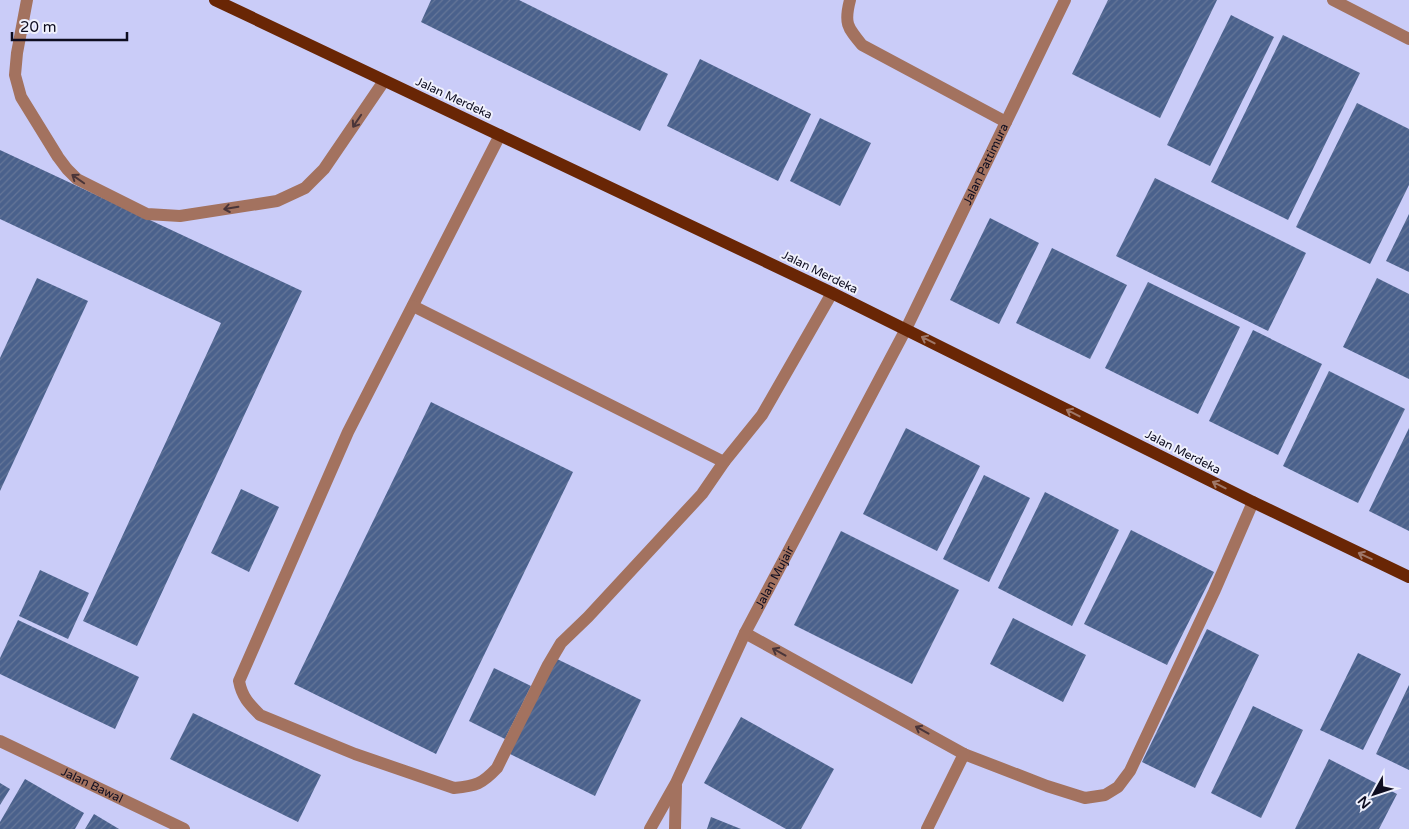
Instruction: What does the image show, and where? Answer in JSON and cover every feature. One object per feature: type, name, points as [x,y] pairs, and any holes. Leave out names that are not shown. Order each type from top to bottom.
[{"type":"main road","name":"Jalan Merdeka","points":[[215,0],[832,292],[1253,502],[1409,577]]},
{"type":"street","points":[[27,0],[17,53],[15,75],[21,97],[58,157],[77,180],[147,214],[180,216],[267,203],[277,201],[305,188],[324,169],[384,81]]},
{"type":"street","points":[[850,0],[846,15],[848,26],[862,45],[1006,122]]},
{"type":"street","name":"Jalan Pattimura","points":[[906,329],[1066,0]]},
{"type":"street","points":[[1333,0],[1409,38]]},
{"type":"street","points":[[500,135],[348,432],[239,681],[241,692],[248,704],[260,715],[355,754],[454,788],[472,786],[485,780],[497,768],[548,665],[562,643],[702,494],[724,462],[762,415],[832,292]]},
{"type":"street","points":[[413,306],[724,462]]},
{"type":"street","name":"Jalan Mujair","points":[[650,829],[676,783],[745,634],[906,329]]},
{"type":"street","points":[[745,634],[964,754],[1047,786],[1085,798],[1105,795],[1118,786],[1130,771],[1214,592],[1253,502]]},
{"type":"street","name":"Jalan Bawal","points":[[0,741],[184,829]]},
{"type":"street","points":[[927,829],[964,754]]},
{"type":"street","points":[[675,829],[676,783]]},
{"type":"building","points":[[431,0],[519,0],[668,74],[640,131],[421,22]]},
{"type":"building","points":[[1108,0],[1217,0],[1160,118],[1072,74]]},
{"type":"building","points":[[1231,15],[1274,37],[1210,166],[1167,145]]},
{"type":"building","points":[[1283,35],[1360,73],[1288,220],[1211,182]]},
{"type":"building","points":[[700,59],[811,114],[778,181],[667,126]]},
{"type":"building","points":[[1357,103],[1409,129],[1409,185],[1370,264],[1296,227]]},
{"type":"building","points":[[820,118],[871,143],[840,206],[790,181]]},
{"type":"building","points":[[0,150],[302,291],[137,646],[83,621],[221,323],[0,219]]},
{"type":"building","points":[[1155,178],[1306,253],[1268,331],[1116,256]]},
{"type":"building","points":[[1409,214],[1409,272],[1386,261]]},
{"type":"building","points":[[990,218],[1039,243],[999,324],[950,300]]},
{"type":"building","points":[[1052,248],[1127,285],[1090,359],[1016,323]]},
{"type":"building","points":[[37,278],[88,301],[0,491],[0,358]]},
{"type":"building","points":[[1377,278],[1409,294],[1409,379],[1343,347]]},
{"type":"building","points":[[1148,282],[1240,327],[1198,414],[1105,368]]},
{"type":"building","points":[[1253,330],[1322,364],[1278,455],[1209,421]]},
{"type":"building","points":[[1329,371],[1405,409],[1358,503],[1283,466]]},
{"type":"building","points":[[431,402],[573,472],[436,754],[294,684]]},
{"type":"building","points":[[906,428],[980,466],[937,551],[863,514]]},
{"type":"building","points":[[1409,428],[1409,531],[1369,511]]},
{"type":"building","points":[[984,475],[1030,498],[989,582],[943,559]]},
{"type":"building","points":[[241,489],[279,507],[249,572],[211,553]]},
{"type":"building","points":[[1045,492],[1119,530],[1072,626],[998,588]]},
{"type":"building","points":[[1131,530],[1214,572],[1167,665],[1084,624]]},
{"type":"building","points":[[841,531],[959,590],[912,684],[794,625]]},
{"type":"building","points":[[40,570],[89,593],[68,639],[19,616]]},
{"type":"building","points":[[1013,618],[1086,655],[1063,702],[990,664]]},
{"type":"building","points":[[18,620],[139,677],[115,729],[0,674],[0,658]]},
{"type":"building","points":[[1207,629],[1259,655],[1195,788],[1142,762]]},
{"type":"building","points":[[1358,653],[1401,674],[1363,750],[1320,730]]},
{"type":"building","points":[[555,658],[641,700],[595,796],[508,753]]},
{"type":"building","points":[[494,668],[531,686],[505,739],[469,721]]},
{"type":"building","points":[[1409,685],[1409,770],[1376,754]]},
{"type":"building","points":[[1253,706],[1303,730],[1261,818],[1211,793]]},
{"type":"building","points":[[193,713],[321,775],[298,822],[170,759]]},
{"type":"building","points":[[741,717],[834,769],[801,829],[786,829],[704,783]]},
{"type":"building","points":[[1329,759],[1397,794],[1379,829],[1295,829]]},
{"type":"building","points":[[25,779],[84,813],[75,829],[0,829],[0,822]]},
{"type":"building","points":[[0,783],[10,789],[0,805]]},
{"type":"building","points":[[94,814],[119,829],[85,829]]},
{"type":"building","points":[[711,817],[741,829],[707,829]]}]
